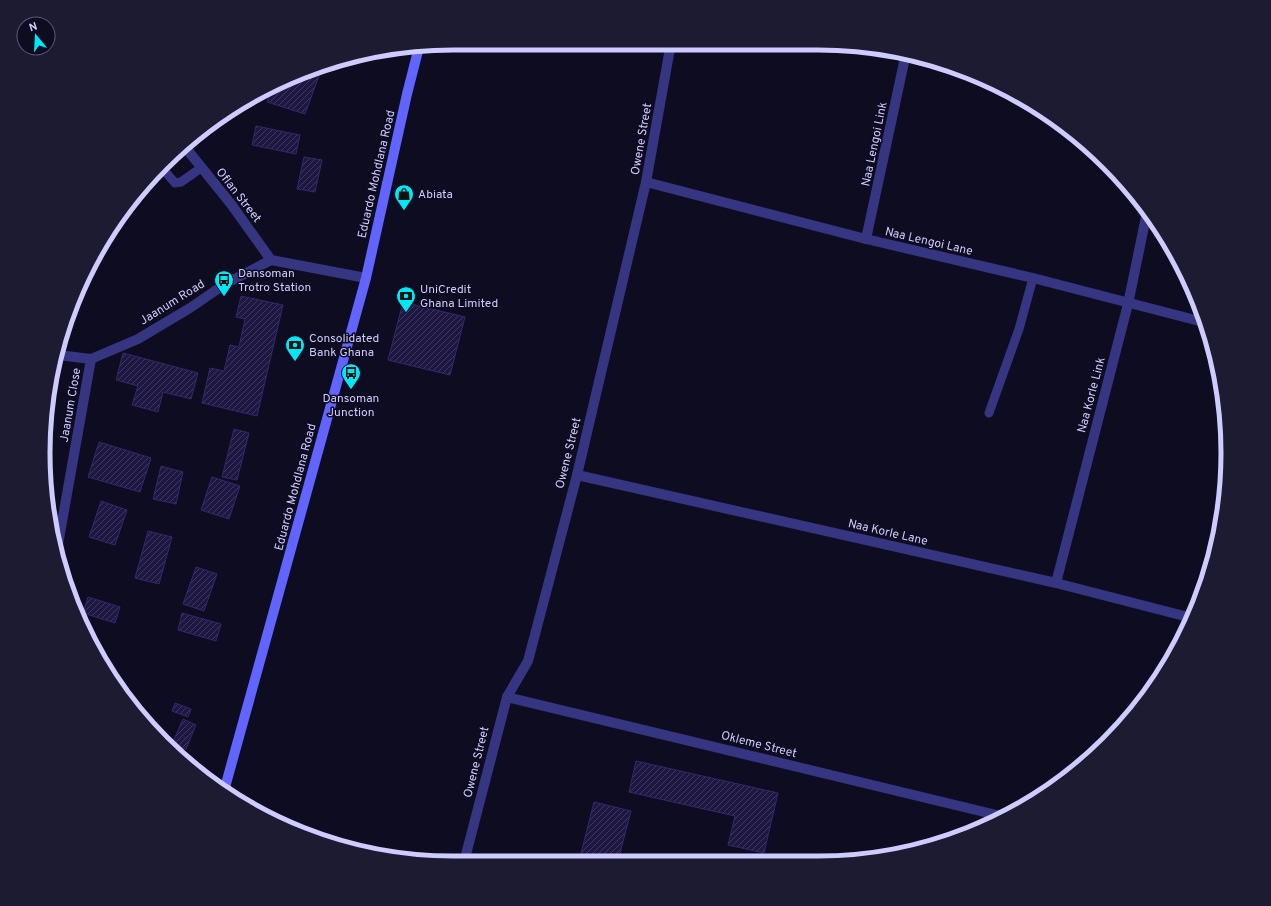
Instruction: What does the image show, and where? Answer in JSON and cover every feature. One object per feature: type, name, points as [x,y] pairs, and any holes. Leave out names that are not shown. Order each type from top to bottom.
[{"type":"main road","name":"Eduardo Mohdlana Road","points":[[226,786],[366,278],[418,52]]},
{"type":"street","name":"Owene Street","points":[[466,856],[507,697],[528,661],[577,475],[646,182],[670,50]]},
{"type":"street","name":"Naa Lengoi Link","points":[[866,239],[905,60]]},
{"type":"street","name":"Oflan Street","points":[[187,150],[231,204],[271,260]]},
{"type":"street","name":"Naa Lengoi Lane","points":[[646,182],[866,239],[1033,278],[1200,322]]},
{"type":"street","name":"Naa Korle Link","points":[[1056,583],[1128,304],[1146,219]]},
{"type":"street","points":[[271,260],[366,278]]},
{"type":"street","name":"Jaanum Road","points":[[62,356],[91,359],[138,339],[190,308],[225,284],[271,260]]},
{"type":"street","name":"Jaanum Close","points":[[59,537],[91,359]]},
{"type":"street","name":"Naa Korle Lane","points":[[577,475],[1056,583],[1186,616]]},
{"type":"street","name":"Okleme Street","points":[[507,697],[991,816]]},
{"type":"lane","points":[[165,171],[175,183],[177,183],[181,182],[201,168]]},
{"type":"lane","points":[[989,413],[1019,329],[1033,278]]},
{"type":"building","points":[[320,73],[305,114],[267,102],[269,95],[290,85],[293,86],[294,83]]},
{"type":"building","points":[[256,126],[300,135],[296,154],[252,145]]},
{"type":"building","points":[[304,157],[322,160],[315,192],[297,189]]},
{"type":"building","points":[[241,296],[283,305],[257,416],[202,403],[210,368],[224,371],[230,345],[239,347],[245,319],[236,317]]},
{"type":"building","points":[[403,302],[465,317],[450,375],[388,360]]},
{"type":"building","points":[[123,353],[198,373],[191,399],[163,392],[158,412],[132,405],[138,386],[116,380]]},
{"type":"building","points":[[234,429],[249,433],[237,480],[222,477]]},
{"type":"building","points":[[99,442],[151,458],[140,492],[88,477]]},
{"type":"building","points":[[161,466],[183,472],[176,504],[153,499]]},
{"type":"building","points":[[212,477],[240,486],[229,519],[201,510]]},
{"type":"building","points":[[101,501],[127,510],[115,545],[89,537]]},
{"type":"building","points":[[148,531],[172,537],[159,584],[135,578]]},
{"type":"building","points":[[196,567],[217,574],[204,611],[183,604]]},
{"type":"building","points":[[88,597],[120,607],[115,623],[83,612]]},
{"type":"building","points":[[182,613],[221,624],[216,641],[178,630]]},
{"type":"building","points":[[175,703],[191,709],[188,717],[172,711]]},
{"type":"building","points":[[183,719],[196,725],[186,749],[176,745],[173,742]]},
{"type":"building","points":[[636,761],[778,793],[764,853],[728,845],[735,816],[629,792]]},
{"type":"building","points":[[594,802],[631,811],[619,856],[580,856]]},
{"type":"place","name":"Abiata","points":[[404,211]]},
{"type":"place","name":"Dansoman Trotro Station","points":[[224,297]]},
{"type":"place","name":"UniCredit Ghana Limited","points":[[406,313]]},
{"type":"place","name":"Consolidated Bank Ghana","points":[[295,362]]},
{"type":"place","name":"Dansoman Junction","points":[[351,390]]}]
